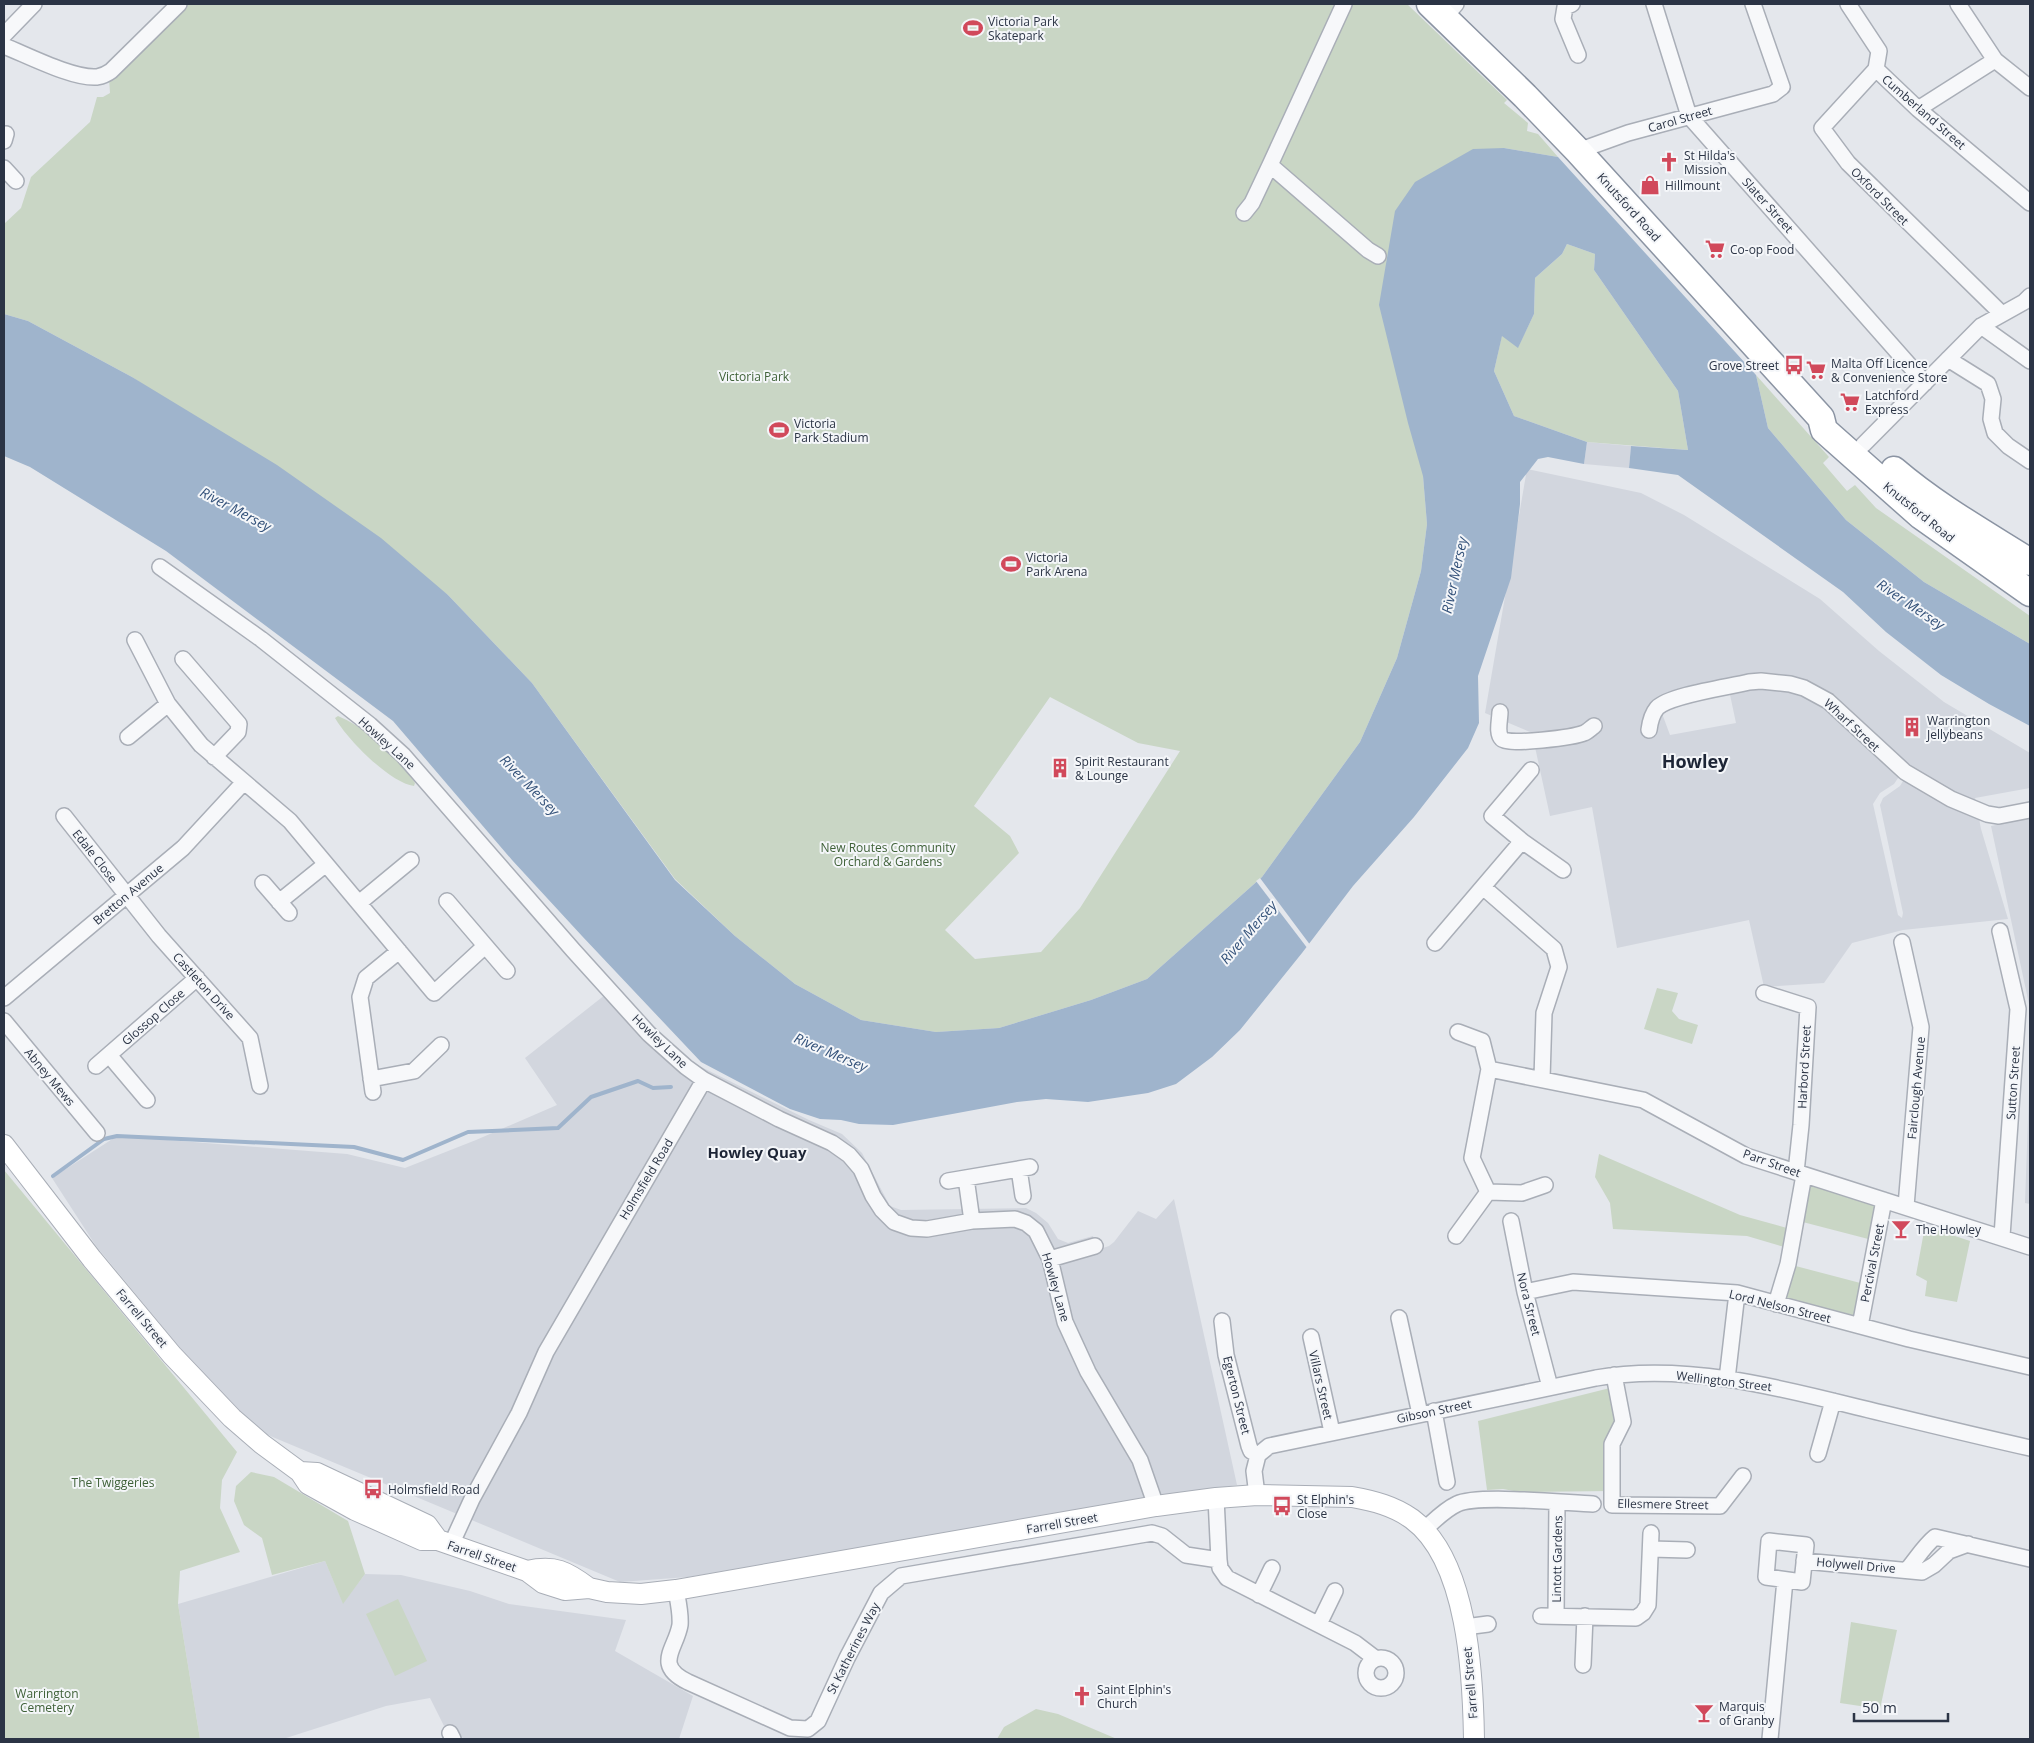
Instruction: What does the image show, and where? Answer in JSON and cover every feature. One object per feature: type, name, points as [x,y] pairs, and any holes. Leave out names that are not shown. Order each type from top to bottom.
[{"type":"highway","name":"Knutsford Road","points":[[1443,8],[1578,151],[1820,418],[1824,430],[1921,516],[2030,593]]},
{"type":"highway","name":"Knutsford Road","points":[[1820,418],[1832,419],[1914,487],[1962,520],[2029,559]]},
{"type":"street","points":[[4,35],[34,4]]},
{"type":"street","points":[[4,46],[75,74],[92,77],[101,76],[111,70],[179,4]]},
{"type":"street","points":[[1244,213],[1252,203],[1344,4]]},
{"type":"street","points":[[1572,4],[1565,7],[1563,19],[1578,55]]},
{"type":"street","name":"Slater Street","points":[[1654,4],[1689,116],[1925,383]]},
{"type":"street","name":"Carol Street","points":[[1578,151],[1628,133],[1773,94],[1782,86],[1753,4]]},
{"type":"street","name":"Cumberland Street","points":[[1848,4],[1879,51],[1876,70],[1918,109],[2030,203]]},
{"type":"street","points":[[1958,4],[1994,60],[2030,88]]},
{"type":"street","points":[[1918,109],[1994,60]]},
{"type":"street","name":"Oxford Street","points":[[1876,70],[1822,128],[1848,163],[2002,314]]},
{"type":"street","points":[[1270,165],[1368,250],[1378,256]]},
{"type":"street","points":[[4,168],[16,181]]},
{"type":"street","points":[[1863,445],[1981,326],[2024,302],[2030,296]]},
{"type":"street","points":[[1981,326],[2030,361]]},
{"type":"street","points":[[1948,359],[1988,384],[1993,399],[1991,419],[1995,433],[2008,446],[2030,461]]},
{"type":"street","name":"Howley Lane","points":[[160,567],[261,639],[370,725],[402,755],[649,1034],[669,1053],[704,1080],[779,1119],[821,1136],[849,1155],[861,1170],[882,1210],[894,1222],[911,1228],[927,1229],[972,1221],[1015,1219],[1026,1223],[1036,1231],[1050,1259],[1065,1322],[1088,1372],[1140,1460],[1156,1506]]},
{"type":"street","points":[[135,640],[168,704],[201,745],[290,822],[434,993],[485,946]]},
{"type":"street","points":[[183,659],[239,724],[238,732],[214,757]]},
{"type":"street","name":"Wharf Street","points":[[1649,730],[1653,714],[1657,708],[1670,700],[1748,682],[1761,681],[1790,684],[1804,688],[1828,700],[1905,772],[1952,799],[1993,815],[2005,816],[2030,810]]},
{"type":"street","points":[[128,737],[168,704]]},
{"type":"street","points":[[1500,712],[1499,734],[1508,743],[1520,743],[1585,733],[1594,726]]},
{"type":"street","points":[[1531,770],[1492,816],[1562,870]]},
{"type":"street","name":"Bretton Avenue","points":[[4,998],[183,848],[244,782]]},
{"type":"street","name":"Edale Close","points":[[64,816],[126,896]]},
{"type":"street","points":[[1435,944],[1522,841]]},
{"type":"street","points":[[359,903],[410,860]]},
{"type":"street","points":[[263,884],[284,908],[326,864]]},
{"type":"street","points":[[1482,887],[1554,949],[1559,967],[1544,1013],[1542,1079]]},
{"type":"street","name":"Castleton Drive","points":[[126,896],[250,1038],[260,1086]]},
{"type":"street","points":[[447,901],[507,971]]},
{"type":"street","name":"Sutton Street","points":[[2000,931],[2018,1009],[2002,1236]]},
{"type":"street","name":"Fairclough Avenue","points":[[1902,942],[1921,1027],[1906,1206]]},
{"type":"street","points":[[398,951],[366,978],[360,997],[372,1086],[414,1071],[441,1045]]},
{"type":"street","name":"Glossop Close","points":[[96,1066],[197,978]]},
{"type":"street","name":"Harbord Street","points":[[1764,993],[1808,1007],[1800,1173]]},
{"type":"street","name":"Abney Mews","points":[[4,1021],[97,1134]]},
{"type":"street","points":[[1458,1032],[1482,1041],[1489,1069],[1472,1158],[1488,1192]]},
{"type":"street","points":[[109,1055],[146,1100]]},
{"type":"street","name":"Parr Street","points":[[1489,1069],[1643,1100],[1746,1156],[2002,1236],[2030,1247]]},
{"type":"street","name":"Holmsfield Road","points":[[444,1543],[472,1499],[520,1413],[546,1352],[704,1080]]},
{"type":"street","name":"Farrell Street","points":[[4,1145],[92,1258],[172,1355],[232,1418],[262,1444],[300,1472],[317,1473],[426,1525],[444,1543],[526,1571],[543,1583],[565,1590],[589,1588],[623,1594],[641,1594],[676,1590],[1156,1506],[1257,1495],[1352,1497],[1399,1511],[1424,1530],[1439,1550],[1452,1576],[1465,1627],[1473,1707],[1474,1739]]},
{"type":"street","points":[[948,1181],[1024,1168],[1023,1196]]},
{"type":"street","points":[[1776,1304],[1788,1264],[1800,1173]]},
{"type":"street","points":[[966,1178],[972,1221]]},
{"type":"street","points":[[1488,1192],[1522,1193],[1545,1185]]},
{"type":"street","points":[[1456,1236],[1488,1192]]},
{"type":"street","name":"Percival Street","points":[[1860,1326],[1884,1200]]},
{"type":"street","name":"Nora Street","points":[[1511,1221],[1525,1292],[1550,1386]]},
{"type":"street","points":[[1050,1259],[1095,1246]]},
{"type":"street","name":"Lord Nelson Street","points":[[1525,1292],[1573,1282],[1737,1293],[1860,1326],[2030,1367]]},
{"type":"street","points":[[1727,1379],[1737,1293]]},
{"type":"street","points":[[1399,1318],[1447,1482]]},
{"type":"street","name":"Egerton Street","points":[[1222,1321],[1226,1355],[1249,1446],[1251,1451],[1258,1455]]},
{"type":"street","name":"Villars Street","points":[[1311,1337],[1332,1432]]},
{"type":"street","name":"Wellington Street","points":[[1614,1375],[1651,1373],[1727,1379],[1776,1387],[2030,1448]]},
{"type":"street","name":"Gibson Street","points":[[1258,1455],[1269,1446],[1550,1386],[1614,1375]]},
{"type":"street","name":"Ellesmere Street","points":[[1614,1375],[1623,1422],[1612,1444],[1612,1504],[1720,1506],[1742,1476]]},
{"type":"street","points":[[1818,1454],[1832,1401]]},
{"type":"street","points":[[1257,1495],[1254,1471],[1258,1455]]},
{"type":"street","points":[[1216,1498],[1218,1560],[1220,1568],[1227,1578],[1355,1643],[1376,1659]]},
{"type":"street","points":[[1424,1530],[1447,1510],[1465,1501],[1593,1504]]},
{"type":"street","name":"Lintott Gardens","points":[[1557,1502],[1549,1616],[1636,1618],[1643,1613],[1648,1605],[1651,1533]]},
{"type":"street","name":"St Katherines Way","points":[[676,1590],[680,1623],[669,1651],[670,1665],[674,1672],[688,1682],[790,1728],[810,1734],[881,1593],[901,1576],[1152,1533],[1162,1536],[1186,1555],[1218,1560]]},
{"type":"street","name":"Holywell Drive","points":[[1907,1570],[1924,1546],[1935,1536],[2030,1559]]},
{"type":"street","points":[[1769,1541],[1806,1544],[1804,1560],[1802,1582],[1766,1577],[1769,1541]]},
{"type":"street","name":"Holywell Drive","points":[[1804,1560],[1922,1572],[1934,1565],[1949,1551],[1968,1544]]},
{"type":"street","points":[[1651,1549],[1688,1550]]},
{"type":"street","points":[[1259,1595],[1272,1568]]},
{"type":"street","points":[[1770,1739],[1785,1580]]},
{"type":"street","points":[[1319,1624],[1335,1591]]},
{"type":"street","points":[[1583,1664],[1584,1616]]},
{"type":"street","points":[[1465,1627],[1488,1624]]},
{"type":"shaded area","points":[[1587,442],[1631,446],[1629,468],[1584,464]]},
{"type":"shaded area","points":[[1527,469],[1641,493],[1684,515],[1820,599],[1879,651],[1944,702],[2030,753],[2030,788],[1975,798],[1981,829],[2008,919],[1903,930],[1852,943],[1824,983],[1764,987],[1749,920],[1617,948],[1592,807],[1550,816],[1535,747],[1535,734],[1485,713]],"holes":[[[1761,678],[1791,681],[1829,698],[1840,706],[1887,753],[1909,771],[1900,786],[1883,798],[1880,805],[1903,913],[1902,918],[1898,915],[1873,804],[1880,793],[1894,784],[1902,772],[1884,758],[1826,703],[1805,691],[1789,686],[1774,684],[1729,690],[1736,723],[1670,735],[1657,700]]]},
{"type":"shaded area","points":[[2030,818],[2030,1009],[1991,826]]},
{"type":"shaded area","points":[[615,987],[689,1061],[809,1120],[842,1134],[862,1153],[890,1206],[901,1210],[1026,1208],[1036,1213],[1048,1223],[1058,1239],[1068,1243],[1093,1236],[1097,1250],[1114,1242],[1138,1211],[1156,1219],[1174,1199],[1237,1485],[688,1577],[620,1582],[244,1425],[96,1246],[52,1178],[117,1136],[347,1154],[405,1168],[557,1105],[525,1058]]},
{"type":"shaded area","points":[[2030,1063],[2030,1204],[2025,1203]]},
{"type":"shaded area","points":[[325,1561],[343,1603],[365,1574],[401,1575],[470,1591],[509,1604],[626,1620],[615,1651],[693,1696],[679,1739],[463,1739],[462,1737],[455,1737],[446,1730],[430,1698],[386,1706],[283,1739],[200,1739],[178,1604]]},
{"type":"green space","name":"Victoria Park","points":[[186,4],[1407,4],[1507,100],[1504,103],[1528,123],[1527,131],[1538,134],[1558,157],[1504,148],[1423,476],[1427,524],[1421,571],[1397,658],[1360,742],[1262,877],[1147,979],[1091,1000],[999,1028],[936,1032],[861,1020],[795,984],[735,936],[675,879],[532,683],[448,595],[132,377],[28,321],[4,314],[4,224],[21,208],[31,177],[90,122],[97,97],[103,97],[110,93],[109,78]],"holes":[[[1050,697],[1138,743],[1180,751],[1080,908],[1041,952],[975,959],[945,930],[1019,853],[1010,836],[974,806]]]},
{"type":"green space","points":[[1567,244],[1595,254],[1594,270],[1678,391],[1688,450],[1587,442],[1514,416],[1494,371],[1502,335],[1518,347],[1534,314],[1535,278],[1562,254]]},
{"type":"green space","points":[[1756,375],[1829,457],[1823,463],[1847,491],[1855,485],[1876,508],[2030,616],[2030,644],[1924,582],[1846,520],[1768,428]]},
{"type":"green space","points":[[338,716],[361,728],[391,753],[408,772],[415,783],[414,786],[393,777],[370,759],[341,727],[335,718]]},
{"type":"green space","points":[[1657,988],[1678,993],[1672,1011],[1679,1019],[1698,1025],[1692,1044],[1644,1029]]},
{"type":"green space","points":[[1599,1154],[1740,1215],[1794,1230],[1791,1249],[1747,1236],[1613,1229],[1610,1203],[1595,1177]]},
{"type":"green space","name":"The Twiggeries","points":[[4,1170],[237,1452],[222,1480],[220,1508],[240,1552],[180,1571],[178,1604],[200,1739],[4,1739]]},
{"type":"green space","points":[[1804,1175],[1884,1200],[1876,1241],[1795,1220]]},
{"type":"green space","points":[[1925,1226],[1970,1241],[1957,1302],[1925,1296],[1927,1281],[1916,1275]]},
{"type":"green space","points":[[1788,1264],[1868,1285],[1860,1326],[1776,1304]]},
{"type":"green space","points":[[1610,1388],[1617,1401],[1611,1491],[1519,1492],[1503,1489],[1487,1490],[1478,1421]]},
{"type":"green space","points":[[251,1472],[274,1477],[348,1521],[365,1574],[343,1604],[325,1561],[272,1575],[262,1538],[244,1525],[234,1501],[236,1486]]},
{"type":"green space","points":[[398,1599],[427,1661],[395,1676],[366,1614]]},
{"type":"green space","points":[[1851,1622],[1897,1630],[1880,1709],[1840,1703]]},
{"type":"green space","points":[[1036,1709],[1058,1714],[1117,1739],[997,1739],[1004,1727]]},
{"type":"water","name":"River Mersey","points":[[1504,148],[1558,157],[1756,375],[1768,428],[1846,520],[1924,582],[2030,644],[2030,726],[1941,675],[1886,632],[1843,592],[1678,475],[1629,468],[1631,446],[1688,450],[1678,391],[1594,270],[1595,254],[1567,244],[1562,254],[1535,278],[1534,314],[1518,348],[1502,336],[1494,371],[1514,416],[1587,442],[1584,464],[1548,457],[1538,459],[1520,482],[1520,504],[1511,578],[1478,676],[1479,723],[1468,748],[1414,817],[1353,886],[1240,1030],[1212,1057],[1176,1084],[1148,1093],[1088,1102],[1046,1099],[1017,1102],[893,1125],[859,1124],[841,1120],[820,1119],[790,1109],[701,1062],[512,860],[393,721],[166,551],[30,467],[4,456],[4,314],[28,321],[132,377],[277,465],[381,538],[448,595],[532,683],[675,880],[735,936],[795,984],[861,1020],[936,1032],[999,1028],[1091,1000],[1147,979],[1262,877],[1360,742],[1397,658],[1421,571],[1427,524],[1423,476],[1379,305],[1395,211],[1415,182],[1473,149]]},
{"type":"pier","points":[[1260,878],[1311,946],[1308,949],[1256,881]]},
{"type":"waterway","points":[[53,1176],[104,1139],[117,1136],[354,1147],[403,1160],[468,1132],[558,1128],[591,1097],[638,1081],[653,1088],[671,1087]]},
{"type":"place","name":"Victoria Park Skatepark","points":[[973,28]]},
{"type":"place","name":"St Hilda's Mission","points":[[1669,162]]},
{"type":"place","name":"Hillmount","points":[[1650,185]]},
{"type":"place","name":"Co-op Food","points":[[1715,249]]},
{"type":"place","name":"Grove Street","points":[[1794,365]]},
{"type":"place","name":"Malta Off Licence & Convenience Store","points":[[1816,370]]},
{"type":"place","name":"Latchford Express","points":[[1850,402]]},
{"type":"place","name":"Victoria Park Stadium","points":[[779,430]]},
{"type":"place","name":"Victoria Park Arena","points":[[1011,564]]},
{"type":"place","name":"Warrington Jellybeans","points":[[1912,727]]},
{"type":"place","name":"Spirit Restaurant & Lounge","points":[[1060,768]]},
{"type":"place","name":"The Howley","points":[[1901,1229]]},
{"type":"place","name":"Holmsfield Road","points":[[373,1489]]},
{"type":"place","name":"St Elphin's Close","points":[[1282,1506]]},
{"type":"place","name":"Saint Elphin's Church","points":[[1082,1696]]},
{"type":"place","name":"Marquis of Granby","points":[[1704,1713]]},
{"type":"district","name":"Howley","points":[[1695,761]]},
{"type":"district","name":"Howley Quay","points":[[757,1152]]},
{"type":"park label","name":"New Routes Community Orchard & Gardens","points":[[888,854]]},
{"type":"park label","name":"Warrington Cemetery","points":[[47,1700]]}]
